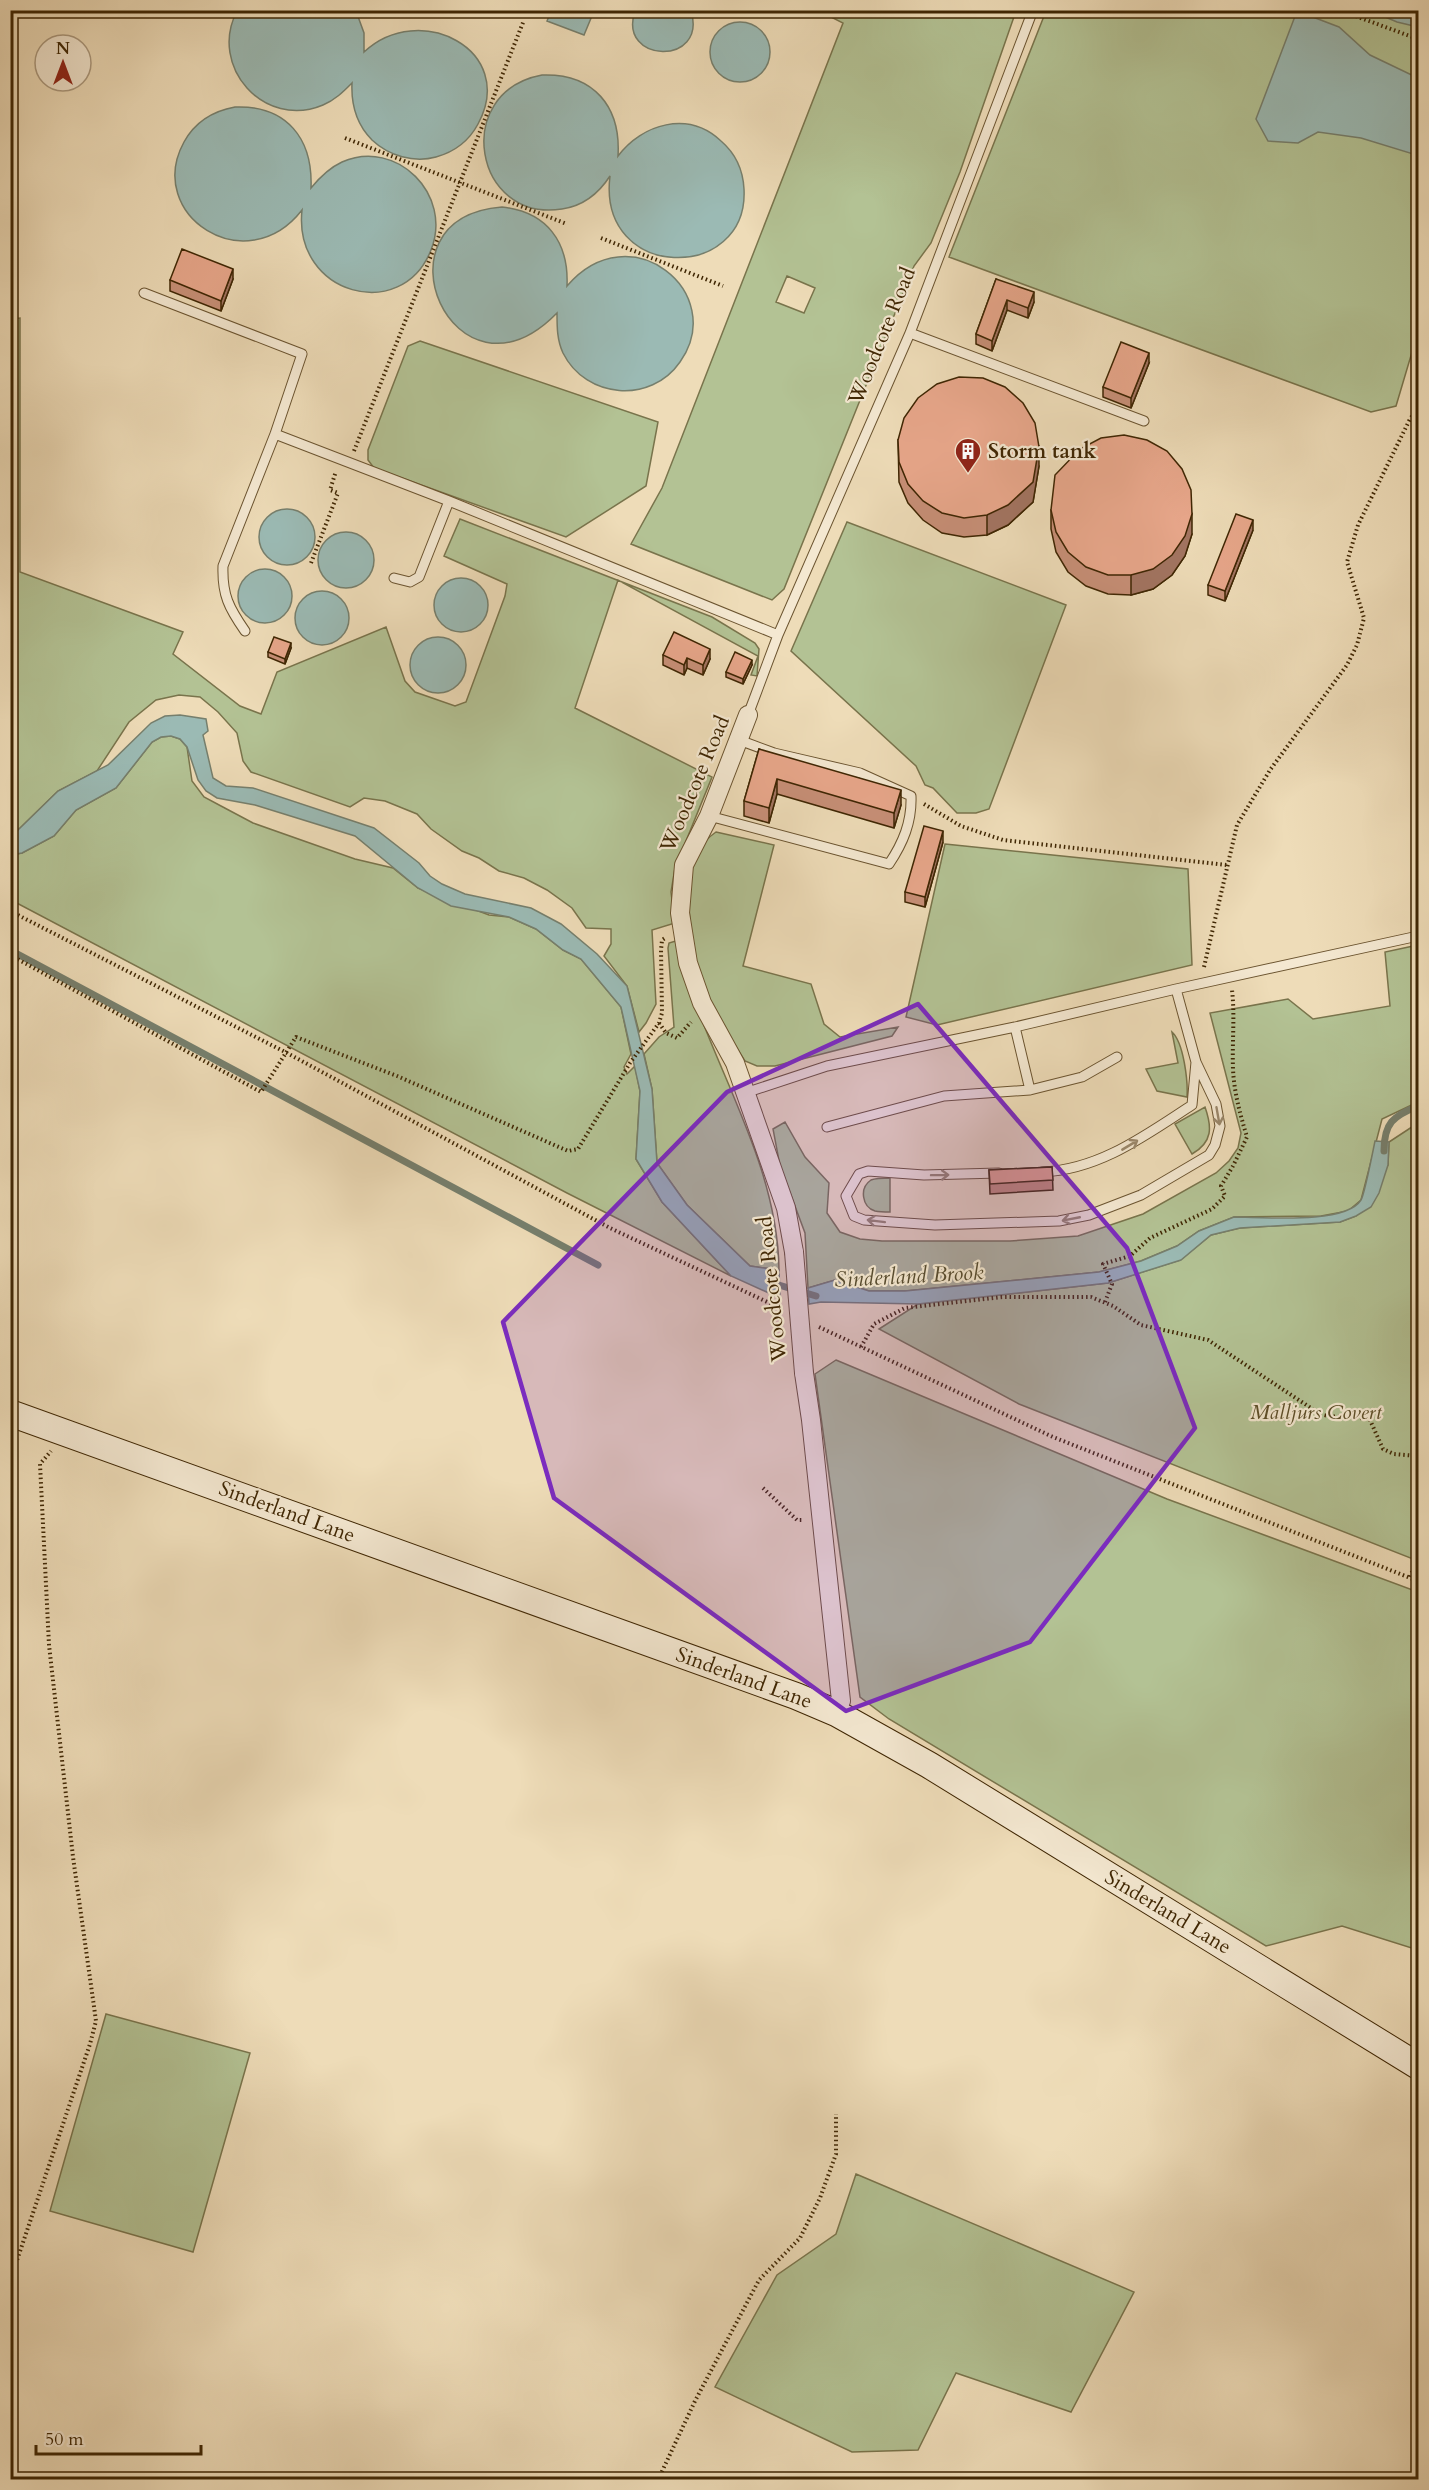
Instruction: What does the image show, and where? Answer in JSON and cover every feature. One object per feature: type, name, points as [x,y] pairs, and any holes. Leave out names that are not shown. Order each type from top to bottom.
[{"type":"street","name":"Woodcote Road","points":[[748,714],[709,816],[684,865],[680,913],[688,963],[702,1003],[735,1063],[786,1208],[794,1252],[804,1373],[842,1701],[836,1713]]},
{"type":"street","name":"Sinderland Lane","points":[[10,1413],[796,1696],[836,1713],[929,1765],[1419,2066]]},
{"type":"lane","name":"Woodcote Road","points":[[748,714],[778,635],[910,333],[1033,10]]},
{"type":"lane","points":[[144,293],[302,354],[223,566],[223,588],[231,611],[245,631]]},
{"type":"lane","points":[[910,333],[1144,421]]},
{"type":"lane","points":[[274,434],[449,501],[778,635]]},
{"type":"lane","points":[[394,578],[410,582],[419,577],[449,501]]},
{"type":"lane","points":[[709,816],[889,864],[903,842],[911,807],[911,796],[860,773],[774,753],[739,741]]},
{"type":"lane","points":[[745,1093],[827,1066],[1015,1027],[1419,936]]},
{"type":"lane","points":[[1015,1173],[924,1175],[868,1171],[859,1174],[846,1196],[854,1216],[889,1223],[935,1225],[1059,1221],[1089,1215],[1141,1195],[1209,1155],[1215,1145],[1220,1126],[1216,1104],[1196,1062],[1176,989]]},
{"type":"lane","points":[[1015,1027],[1030,1090]]},
{"type":"lane","points":[[827,1127],[944,1096],[1030,1090],[1082,1077],[1117,1057]]},
{"type":"lane","points":[[1027,1172],[1050,1171],[1089,1163],[1119,1151],[1192,1105],[1196,1062]]},
{"type":"path","points":[[1339,10],[1419,39]]},
{"type":"path","points":[[312,563],[338,493],[330,490],[345,461],[460,183],[524,20]]},
{"type":"path","points":[[345,138],[567,224]]},
{"type":"path","points":[[601,238],[723,286]]},
{"type":"path","points":[[1204,983],[1204,964],[1237,825],[1270,770],[1325,698],[1357,645],[1364,618],[1347,562],[1358,525],[1410,419],[1419,408]]},
{"type":"path","points":[[911,796],[961,826],[1003,840],[1227,865]]},
{"type":"path","points":[[10,911],[286,1053],[610,1228],[788,1312]]},
{"type":"path","points":[[10,955],[261,1092],[296,1037],[398,1076],[568,1151],[578,1149],[630,1063],[659,1023],[662,1013],[662,940],[672,931],[682,927]]},
{"type":"path","points":[[659,1023],[666,1033],[677,1038],[702,1003]]},
{"type":"path","points":[[1103,1264],[1112,1284],[1105,1302]]},
{"type":"path","points":[[861,1347],[874,1324],[905,1308],[1002,1297],[1091,1297],[1113,1306],[1140,1326],[1208,1340],[1320,1414],[1334,1418],[1352,1415],[1370,1420],[1383,1449],[1394,1454],[1419,1456]]},
{"type":"path","points":[[809,1322],[1053,1437],[1419,1581]]},
{"type":"path","points":[[10,2281],[96,2021],[73,1857],[49,1646],[40,1464],[51,1451],[59,1430]]},
{"type":"path","points":[[762,1488],[797,1520],[822,1522]]},
{"type":"path","points":[[1410,1577],[1419,1557]]},
{"type":"path","points":[[658,2480],[695,2401],[759,2280],[800,2238],[820,2198],[836,2154],[836,2114]]},
{"type":"highlighted area","points":[[918,1004],[1127,1248],[1195,1428],[1030,1642],[846,1711],[554,1498],[503,1322],[727,1092]]},
{"type":"green space","points":[[830,11],[1016,11],[960,172],[931,243],[914,266],[784,589],[772,600],[631,544],[662,488],[843,23],[831,17]],"holes":[[[787,276],[815,288],[804,313],[776,302]]]},
{"type":"green space","points":[[1046,11],[1418,11],[1418,332],[1396,406],[1371,412],[949,257]]},
{"type":"green space","points":[[20,318],[20,572],[183,632],[173,654],[240,706],[261,714],[277,672],[386,627],[405,681],[415,692],[455,706],[466,702],[505,596],[507,584],[444,556],[460,519],[618,580],[575,708],[712,777],[675,868],[671,892],[675,923],[652,930],[656,1004],[639,1032],[627,986],[604,956],[611,944],[611,929],[586,928],[572,908],[547,890],[524,878],[499,871],[479,858],[462,851],[431,829],[417,814],[385,801],[364,798],[350,807],[251,772],[243,761],[237,733],[218,712],[200,697],[179,695],[156,700],[129,722],[97,771],[58,791],[11,835],[11,319]]},
{"type":"green space","points":[[420,341],[658,422],[646,486],[566,537],[374,468],[368,460],[368,450],[408,346]]},
{"type":"green space","points":[[847,522],[1066,605],[989,809],[976,813],[957,813],[933,788],[925,785],[916,766],[791,651]]},
{"type":"green space","points":[[621,582],[712,617],[755,643],[759,649],[757,676],[751,675],[758,656]]},
{"type":"green space","points":[[171,736],[180,739],[187,747],[192,781],[204,797],[253,823],[355,859],[393,868],[418,888],[489,915],[509,917],[536,929],[563,950],[581,959],[621,1007],[631,1054],[624,1067],[627,1074],[635,1066],[640,1091],[636,1159],[662,1202],[731,1276],[567,1193],[11,900],[10,855],[22,853],[54,836],[76,810],[116,788],[152,742],[161,737]]},
{"type":"green space","points":[[716,832],[774,845],[743,966],[811,984],[824,1024],[840,1037],[898,1027],[892,1036],[775,1066],[757,1066],[745,1061],[705,994],[698,971],[690,917],[691,870],[696,855],[704,843]]},
{"type":"green space","points":[[945,844],[1188,869],[1192,965],[937,1025],[906,1017]]},
{"type":"green space","points":[[679,940],[698,1010],[750,1137],[761,1170],[777,1236],[779,1270],[750,1266],[687,1205],[657,1163],[652,1089],[644,1054],[659,1037],[674,1027],[668,948],[669,943]]},
{"type":"green space","points":[[1418,945],[1418,1102],[1382,1119],[1361,1200],[1348,1211],[1321,1216],[1234,1217],[1199,1231],[1177,1246],[1141,1261],[1099,1272],[905,1291],[869,1291],[835,1280],[808,1288],[805,1233],[780,1166],[773,1129],[785,1122],[805,1157],[829,1183],[827,1213],[840,1232],[860,1239],[882,1241],[1010,1241],[1078,1236],[1143,1214],[1216,1173],[1229,1161],[1238,1148],[1241,1133],[1210,1013],[1288,999],[1313,1019],[1390,1006],[1385,952]]},
{"type":"green space","points":[[1172,1032],[1182,1053],[1187,1097],[1157,1091],[1146,1069],[1178,1063]]},
{"type":"green space","points":[[1205,1107],[1210,1127],[1209,1134],[1204,1144],[1192,1154],[1175,1124]]},
{"type":"green space","name":"Malljurs Covert","points":[[1418,1123],[1418,1561],[1019,1404],[879,1329],[918,1304],[1108,1283],[1180,1260],[1211,1235],[1240,1228],[1340,1222],[1356,1216],[1388,1165],[1389,1142]]},
{"type":"green space","points":[[890,1178],[890,1212],[871,1209],[867,1206],[864,1197],[867,1183],[873,1179]]},
{"type":"green space","points":[[836,1360],[1167,1499],[1418,1592],[1418,1950],[1342,1926],[1266,1946],[889,1719],[860,1697],[815,1374]]},
{"type":"green space","points":[[106,2014],[250,2053],[193,2252],[50,2211]]},
{"type":"green space","points":[[856,2174],[1134,2292],[1071,2412],[956,2373],[918,2450],[852,2452],[715,2387],[777,2275],[836,2234]]},
{"type":"water","points":[[551,10],[594,11],[584,35],[547,21]]},
{"type":"water","points":[[237,11],[356,11],[364,33],[364,52],[386,37],[411,31],[435,32],[457,41],[474,55],[485,74],[487,98],[478,124],[466,141],[449,152],[428,159],[419,159],[394,154],[372,140],[356,114],[352,99],[352,83],[339,96],[327,103],[301,110],[281,109],[262,101],[247,88],[236,72],[230,52],[230,32]]},
{"type":"water","points":[[635,11],[691,11],[693,29],[687,42],[676,49],[663,52],[649,49],[639,41],[633,28]]},
{"type":"water","points":[[1297,11],[1339,27],[1370,55],[1418,78],[1418,148],[1413,154],[1361,138],[1318,132],[1298,143],[1268,141],[1256,119]]},
{"type":"water","points":[[1371,11],[1418,11],[1418,27],[1397,22]]},
{"type":"water","points":[[734,22],[746,22],[757,27],[765,35],[770,52],[768,64],[757,77],[746,82],[734,82],[723,77],[715,69],[710,58],[710,46],[715,35],[723,27]]},
{"type":"water","points":[[542,75],[576,80],[601,96],[615,122],[618,156],[640,136],[666,125],[694,126],[708,131],[721,141],[737,162],[744,189],[739,220],[723,242],[700,254],[674,258],[648,251],[626,236],[612,211],[610,176],[590,198],[562,209],[532,208],[509,196],[493,177],[485,154],[485,129],[494,105],[513,86]]},
{"type":"water","points":[[235,107],[269,112],[293,128],[302,140],[307,154],[311,188],[333,167],[342,162],[363,157],[382,158],[400,165],[415,176],[427,192],[434,210],[436,229],[431,250],[417,273],[397,287],[375,292],[352,290],[331,280],[314,263],[304,239],[302,210],[279,231],[254,240],[230,239],[207,230],[189,215],[178,194],[175,169],[184,142],[199,123],[219,111]]},
{"type":"water","points":[[502,207],[531,215],[552,232],[564,256],[567,286],[592,265],[618,257],[643,259],[666,270],[682,288],[692,311],[692,336],[680,362],[668,376],[653,385],[636,390],[602,387],[587,380],[573,368],[563,353],[558,338],[557,313],[520,339],[486,342],[459,328],[440,303],[433,273],[439,243],[461,219]]},
{"type":"water","points":[[287,509],[302,514],[310,522],[315,537],[310,552],[302,560],[287,565],[272,560],[264,552],[259,537],[264,522],[272,514]]},
{"type":"water","points":[[346,532],[361,537],[369,545],[374,560],[369,575],[361,583],[346,588],[331,583],[323,575],[318,560],[323,545],[331,537]]},
{"type":"water","points":[[260,569],[270,569],[280,573],[288,581],[292,596],[288,611],[280,619],[270,623],[260,623],[250,619],[242,611],[238,601],[238,591],[242,581],[250,573]]},
{"type":"water","points":[[456,578],[466,578],[476,582],[484,590],[488,605],[484,620],[476,628],[466,632],[456,632],[446,628],[438,620],[434,610],[434,600],[438,590],[446,582]]},
{"type":"water","points":[[317,591],[327,591],[337,595],[345,603],[349,618],[345,633],[337,641],[327,645],[317,645],[307,641],[299,633],[295,623],[295,613],[299,603],[307,595]]},
{"type":"water","points":[[438,637],[453,642],[461,650],[466,665],[461,680],[453,688],[438,693],[423,688],[415,680],[410,665],[415,650],[423,642]]},
{"type":"water","points":[[180,715],[206,719],[208,731],[203,735],[213,778],[226,786],[253,788],[374,828],[442,884],[465,894],[531,908],[561,924],[597,954],[627,986],[652,1089],[657,1163],[687,1205],[750,1266],[779,1270],[780,1298],[731,1276],[662,1202],[636,1159],[640,1091],[621,1007],[581,959],[563,950],[536,929],[509,917],[451,906],[418,888],[355,836],[255,805],[217,798],[206,791],[198,780],[187,747],[180,739],[171,736],[161,737],[152,742],[116,788],[76,810],[54,836],[22,853],[11,855],[11,835],[58,791],[108,765],[151,723],[165,716]]},
{"type":"water","points":[[1375,1141],[1389,1142],[1388,1165],[1379,1193],[1371,1207],[1340,1222],[1240,1228],[1211,1235],[1181,1260],[1108,1283],[918,1304],[821,1302],[809,1304],[808,1288],[835,1280],[869,1291],[905,1291],[1099,1272],[1141,1261],[1177,1246],[1199,1231],[1234,1217],[1302,1218],[1338,1213],[1352,1208],[1361,1200]]},
{"type":"building","points":[[182,249],[233,269],[221,301],[170,280]]},
{"type":"building","points":[[996,279],[1034,292],[1028,308],[1007,300],[992,341],[976,334]]},
{"type":"building","points":[[1121,342],[1149,353],[1131,398],[1103,387]]},
{"type":"building","name":"Storm tank","points":[[959,377],[983,378],[1005,387],[1023,403],[1035,423],[1039,447],[1033,482],[1008,505],[987,515],[964,518],[942,513],[923,501],[908,484],[899,462],[898,440],[904,418],[918,398],[937,384]]},
{"type":"building","name":"Storm tank","points":[[1124,435],[1147,440],[1167,451],[1182,469],[1191,490],[1192,514],[1185,536],[1172,555],[1153,569],[1131,575],[1108,575],[1086,567],[1068,552],[1056,532],[1051,510],[1055,475],[1080,449],[1101,438]]},
{"type":"building","points":[[1236,514],[1253,520],[1225,591],[1208,585]]},
{"type":"building","points":[[674,632],[710,649],[703,665],[687,658],[684,665],[663,655]]},
{"type":"building","points":[[274,637],[291,643],[285,659],[268,652]]},
{"type":"building","points":[[735,652],[752,660],[743,679],[726,672]]},
{"type":"building","points":[[759,749],[901,790],[894,813],[777,779],[769,808],[744,801]]},
{"type":"building","points":[[924,826],[943,831],[925,897],[905,892]]},
{"type":"building","points":[[1052,1167],[1053,1180],[990,1184],[989,1170]]},
{"type":"waterway","points":[[10,950],[598,1265]]},
{"type":"waterway","name":"Sinderland Brook","points":[[1384,1151],[1388,1127],[1396,1117],[1418,1106]]},
{"type":"waterway","name":"Sinderland Brook","points":[[772,1283],[816,1296]]},
{"type":"place","name":"Storm tank","points":[[968,474]]}]
